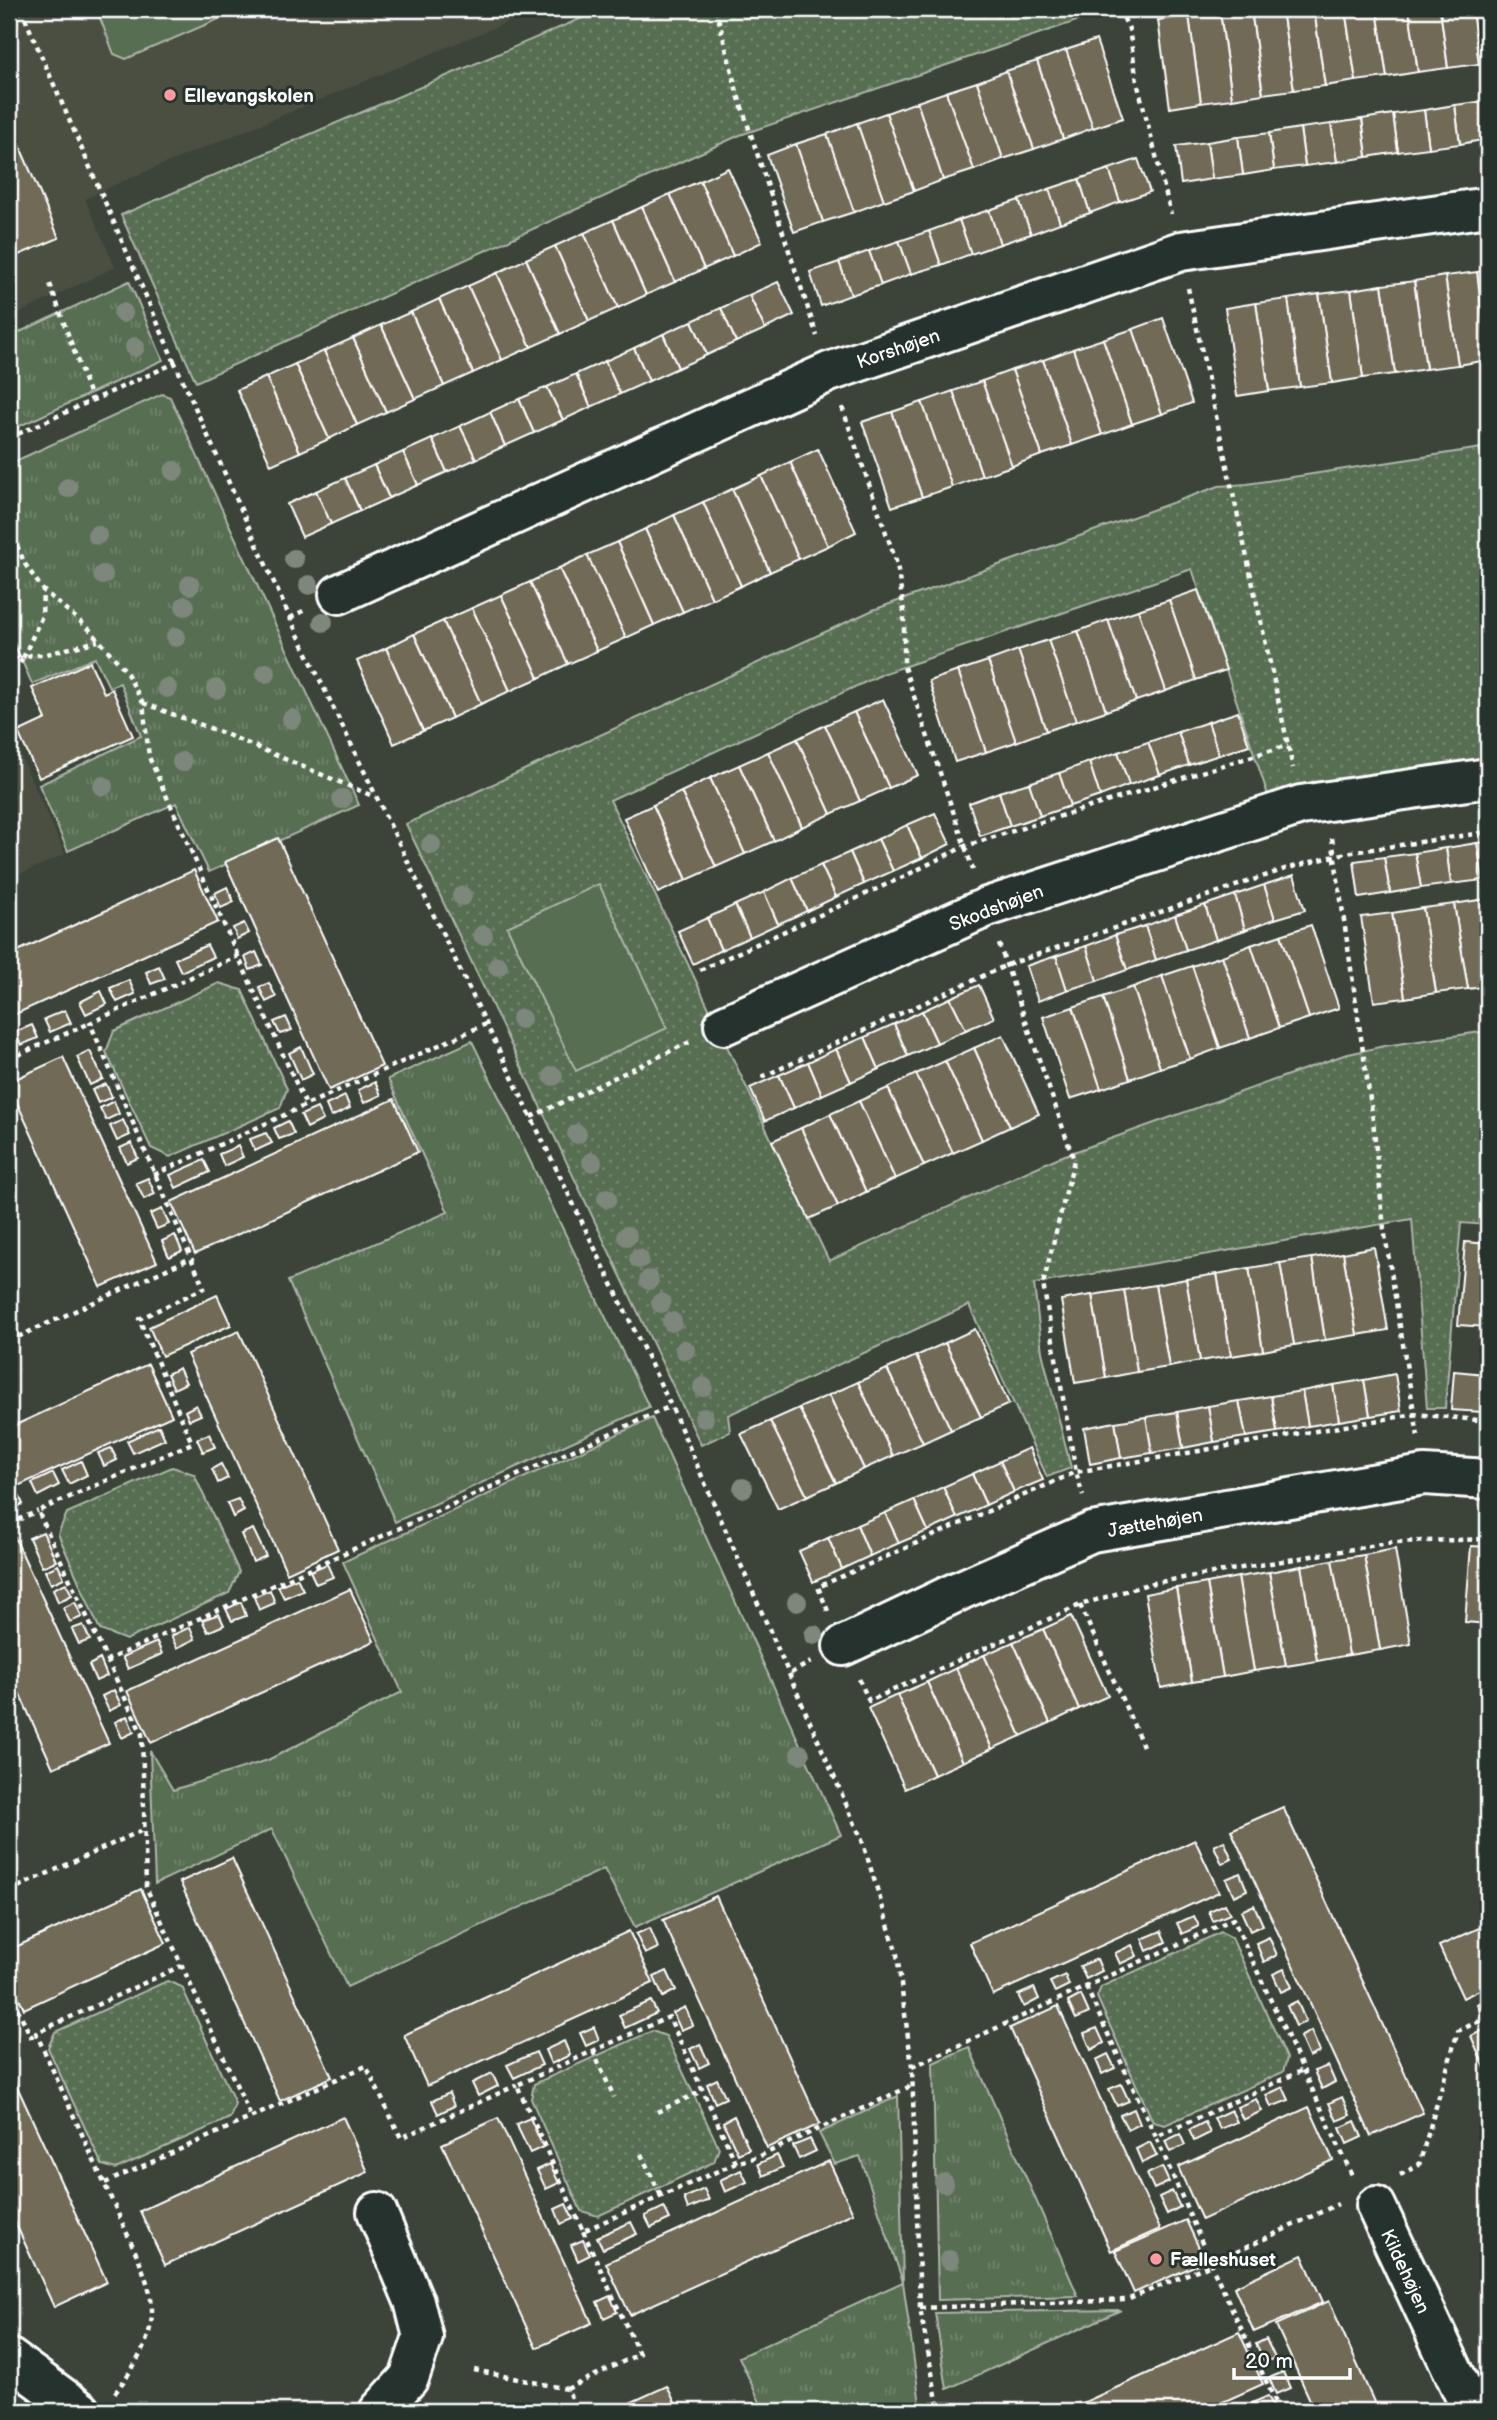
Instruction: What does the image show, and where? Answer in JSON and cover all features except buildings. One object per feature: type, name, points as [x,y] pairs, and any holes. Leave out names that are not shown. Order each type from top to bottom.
[{"type":"street","name":"Korshøjen","points":[[339,594],[829,372],[1181,251],[1488,207]]},
{"type":"street","name":"Skodshøjen","points":[[724,1025],[986,908],[1301,805],[1488,778]]},
{"type":"street","name":"Jættehøjen","points":[[843,1646],[1092,1532],[1424,1475],[1488,1479]]},
{"type":"street","name":"Kildehøjen","points":[[1366,2194],[1472,2411]]},
{"type":"street","points":[[377,2212],[414,2301],[423,2337],[408,2378],[379,2411]]},
{"type":"street","points":[[9,2358],[95,2406]]},
{"type":"path","points":[[9,11],[15,9]]},
{"type":"path","points":[[21,9],[175,363],[290,618],[671,1406],[863,1840],[897,1954],[912,2067],[920,2308],[939,2411]]},
{"type":"path","points":[[716,9],[737,92],[829,372],[897,564],[904,612],[904,667],[965,846]]},
{"type":"path","points":[[1119,9],[1129,29],[1137,82],[1181,251]]},
{"type":"path","points":[[50,284],[92,401]]},
{"type":"path","points":[[700,970],[965,846],[1288,746],[1192,310]]},
{"type":"path","points":[[9,438],[175,363]]},
{"type":"path","points":[[9,527],[25,564],[43,590],[99,640],[125,670],[143,703],[149,757],[306,1105]]},
{"type":"path","points":[[43,590],[42,615],[22,660],[31,654],[43,655],[99,640]]},
{"type":"path","points":[[143,703],[223,733],[377,798]]},
{"type":"path","points":[[762,1077],[1007,965],[1285,869],[1346,853],[1488,832]]},
{"type":"path","points":[[1335,857],[1373,1120],[1384,1229],[1424,1475]]},
{"type":"path","points":[[9,1059],[238,956]]},
{"type":"path","points":[[1007,965],[1074,1160],[1043,1284],[1076,1472],[1092,1532]]},
{"type":"path","points":[[9,1524],[192,1443],[139,1320],[204,1288],[90,1023]]},
{"type":"path","points":[[154,1175],[486,1024]]},
{"type":"path","points":[[531,1118],[724,1025]]},
{"type":"path","points":[[9,1341],[191,1258]]},
{"type":"path","points":[[107,1660],[671,1406]]},
{"type":"path","points":[[38,1511],[142,1734],[146,1887],[251,2117]]},
{"type":"path","points":[[843,1646],[869,1701],[1080,1605],[1148,1584],[1394,1542],[1488,1539]]},
{"type":"path","points":[[1080,1605],[1143,1746]]},
{"type":"path","points":[[9,1891],[145,1829]]},
{"type":"path","points":[[912,2067],[1233,1919],[1303,2070],[1366,2194]]},
{"type":"path","points":[[9,1990],[31,2037],[181,1966]]},
{"type":"path","points":[[920,2308],[1127,2300],[1211,2264],[1156,2137],[1086,1987]]},
{"type":"path","points":[[105,2183],[366,2066],[401,2138],[669,2018],[736,2163]]},
{"type":"path","points":[[36,2033],[140,2262],[152,2301],[150,2335],[133,2368],[95,2406]]},
{"type":"path","points":[[593,2051],[614,2097]]},
{"type":"path","points":[[1156,2137],[1303,2070]]},
{"type":"path","points":[[474,2370],[567,2389],[639,2354],[517,2085]]},
{"type":"path","points":[[583,2231],[736,2163],[760,2156],[913,2085]]},
{"type":"path","points":[[657,2112],[702,2091]]},
{"type":"path","points":[[641,2154],[661,2196]]},
{"type":"path","points":[[567,2389],[577,2411]]},
{"type":"path","points":[[1269,2411],[1278,2407]]},
{"type":"shaded area","name":"Ellevangskolen","points":[[9,9],[539,9],[85,199],[115,267],[9,318]]},
{"type":"shaded area","points":[[9,731],[65,854],[9,879]]},
{"type":"green space","points":[[100,9],[225,9],[219,19],[126,59],[114,54],[98,13]]},
{"type":"green space","points":[[603,9],[1112,9],[740,135],[196,382],[121,215]]},
{"type":"green space","points":[[129,281],[163,360],[9,431],[9,337]]},
{"type":"green space","points":[[162,394],[170,397],[359,805],[209,872],[176,803],[68,851],[39,785],[141,736],[120,683],[109,687],[95,658],[32,684],[9,631],[9,464]]},
{"type":"green space","points":[[1488,447],[1488,757],[1268,795],[1192,569],[885,673],[610,800],[829,1261],[1057,1158],[1344,1055],[1384,1046],[1488,1031],[1488,1225],[1461,1223],[1445,1408],[1427,1408],[1412,1219],[1034,1284],[1042,1352],[1071,1468],[1047,1477],[969,1305],[728,1415],[730,1432],[701,1445],[406,824],[873,610],[1219,486]]},
{"type":"green space","points":[[599,884],[667,1028],[576,1071],[507,927]]},
{"type":"green space","points":[[219,983],[242,990],[287,1089],[280,1108],[170,1157],[151,1148],[106,1052],[114,1031]]},
{"type":"green space","points":[[472,1041],[649,1407],[395,1522],[288,1281],[448,1212],[388,1079]]},
{"type":"green space","points":[[652,1418],[841,1835],[635,1927],[604,1869],[347,1987],[272,1829],[155,1884],[150,1751],[173,1790],[268,1760],[402,1692],[343,1562]]},
{"type":"green space","points":[[172,1467],[194,1474],[239,1572],[229,1593],[126,1640],[100,1630],[58,1534],[67,1513]]},
{"type":"green space","points":[[1221,1932],[1232,1938],[1287,2058],[1283,2072],[1165,2125],[1153,2122],[1097,1997],[1101,1987]]},
{"type":"green space","points":[[167,1981],[182,1987],[235,2103],[230,2118],[116,2169],[102,2165],[48,2048],[55,2032]]},
{"type":"green space","points":[[652,2031],[666,2036],[719,2148],[714,2162],[598,2216],[581,2211],[531,2099],[534,2084]]},
{"type":"green space","points":[[969,2047],[1078,2296],[938,2300],[933,2063]]},
{"type":"green space","points":[[898,2096],[903,2282],[860,2156],[835,2164],[819,2133]]},
{"type":"green space","points":[[903,2282],[921,2411],[764,2411],[739,2357]]},
{"type":"green space","points":[[1121,2310],[947,2389],[935,2313]]},
{"type":"place","name":"Ellevangskolen","points":[[170,95]]},
{"type":"place","name":"Fælleshuset","points":[[1156,2259]]}]
